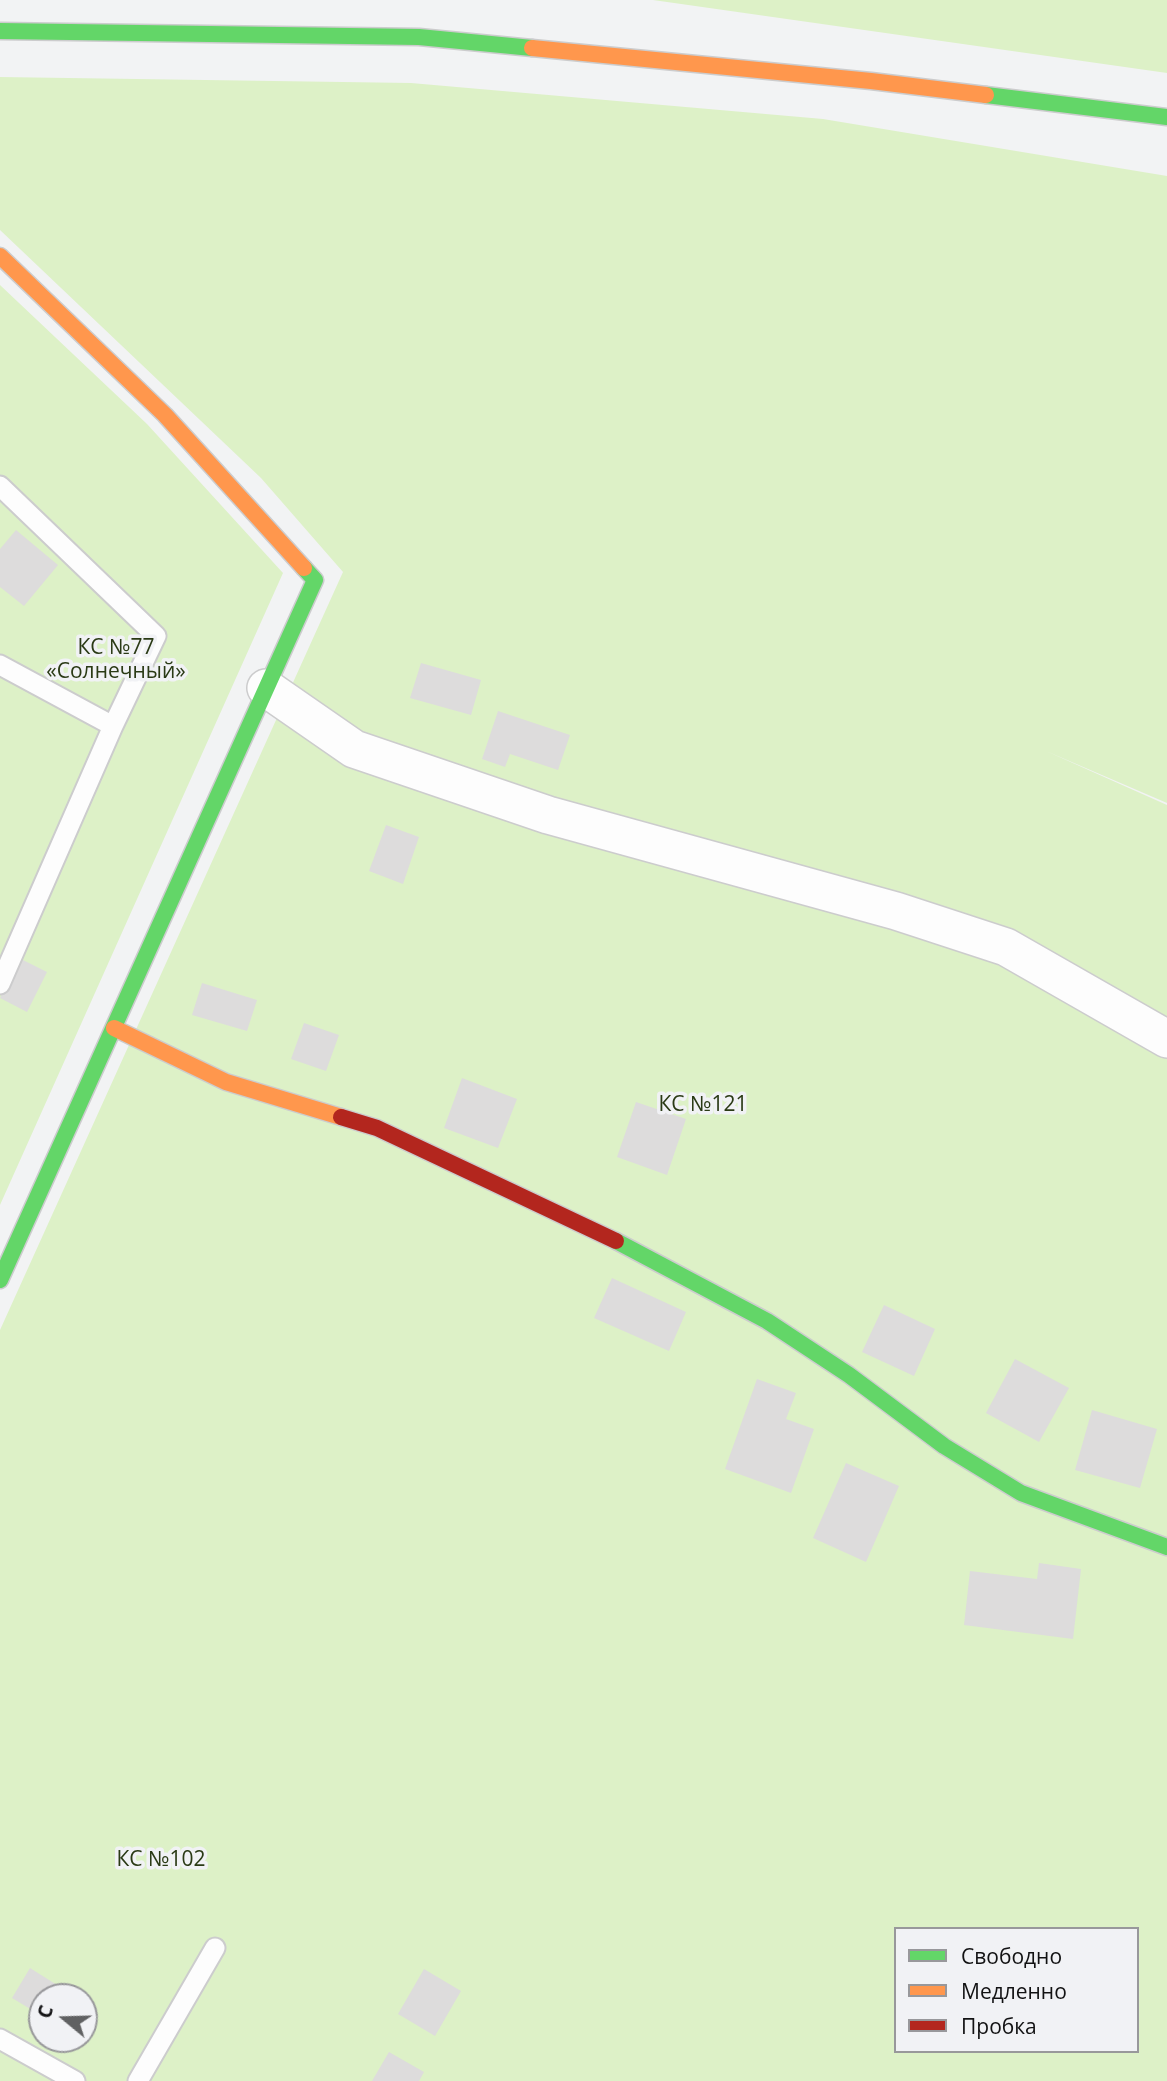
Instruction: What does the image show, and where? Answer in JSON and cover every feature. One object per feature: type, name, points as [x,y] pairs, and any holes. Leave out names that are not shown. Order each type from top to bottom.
[{"type":"street","points":[[0,31],[419,37],[871,81],[1167,117]]},
{"type":"street","points":[[0,256],[165,415],[315,580],[0,1280]]},
{"type":"street","points":[[266,688],[354,749],[548,815],[897,911],[1006,947],[1167,1040]]},
{"type":"street","points":[[114,1028],[226,1082],[377,1128],[628,1247],[767,1321],[849,1375],[944,1446],[1021,1493],[1167,1547]]},
{"type":"lane","points":[[0,486],[156,636],[113,726],[0,984]]},
{"type":"lane","points":[[0,665],[113,726]]},
{"type":"lane","points":[[138,2081],[215,1948]]},
{"type":"lane","points":[[0,2039],[75,2081]]},
{"type":"green space","points":[[653,0],[1167,0],[1167,73]]},
{"type":"green space","points":[[0,77],[411,83],[823,119],[1167,176],[1167,803],[1046,751],[1167,805],[1167,2081],[0,2081],[0,1330],[343,572],[261,478],[0,230]]},
{"type":"green space","name":"КС №77 «Солнечный»","points":[[0,285],[147,424],[283,573],[0,1205]]},
{"type":"building","points":[[16,530],[58,565],[24,606],[0,587],[0,549]]},
{"type":"building","points":[[421,663],[481,680],[471,715],[410,698]]},
{"type":"building","points":[[498,711],[570,735],[558,770],[510,754],[505,767],[482,759]]},
{"type":"building","points":[[386,825],[419,837],[403,884],[369,871]]},
{"type":"building","points":[[19,958],[47,972],[27,1012],[0,998]]},
{"type":"building","points":[[202,983],[257,1000],[247,1031],[192,1015]]},
{"type":"building","points":[[304,1023],[339,1035],[326,1071],[291,1059]]},
{"type":"building","points":[[462,1078],[517,1099],[498,1148],[444,1128]]},
{"type":"building","points":[[636,1102],[686,1119],[667,1175],[617,1157]]},
{"type":"building","points":[[612,1278],[686,1312],[669,1351],[594,1318]]},
{"type":"building","points":[[884,1305],[935,1329],[914,1376],[862,1352]]},
{"type":"building","points":[[1015,1359],[1069,1388],[1039,1442],[986,1413]]},
{"type":"building","points":[[757,1379],[796,1393],[786,1419],[814,1429],[791,1493],[725,1469]]},
{"type":"building","points":[[1092,1410],[1157,1429],[1140,1488],[1075,1470]]},
{"type":"building","points":[[846,1463],[899,1486],[866,1562],[813,1538]]},
{"type":"building","points":[[1039,1563],[1081,1569],[1073,1639],[964,1625],[970,1571],[1037,1579]]},
{"type":"building","points":[[30,1968],[54,1983],[28,1983],[28,2008],[12,1998]]},
{"type":"building","points":[[424,1969],[461,1991],[435,2036],[398,2014]]},
{"type":"building","points":[[389,2052],[424,2072],[419,2081],[372,2081]]},
{"type":"traffic: fast","points":[[0,31],[419,37],[532,48]]},
{"type":"traffic: fast","points":[[986,95],[1167,117]]},
{"type":"traffic: fast","points":[[0,1280],[315,580],[304,568]]},
{"type":"traffic: fast","points":[[616,1241],[767,1321],[849,1375],[944,1446],[1021,1493],[1167,1547]]},
{"type":"traffic: slow","points":[[532,48],[986,95]]},
{"type":"traffic: slow","points":[[0,256],[165,415],[304,568]]},
{"type":"traffic: slow","points":[[114,1028],[226,1082],[341,1117]]},
{"type":"traffic: jam","points":[[341,1117],[377,1128],[616,1241]]},
{"type":"park label","name":"КС №121","points":[[703,1105]]},
{"type":"park label","name":"КС №102","points":[[161,1860]]}]
